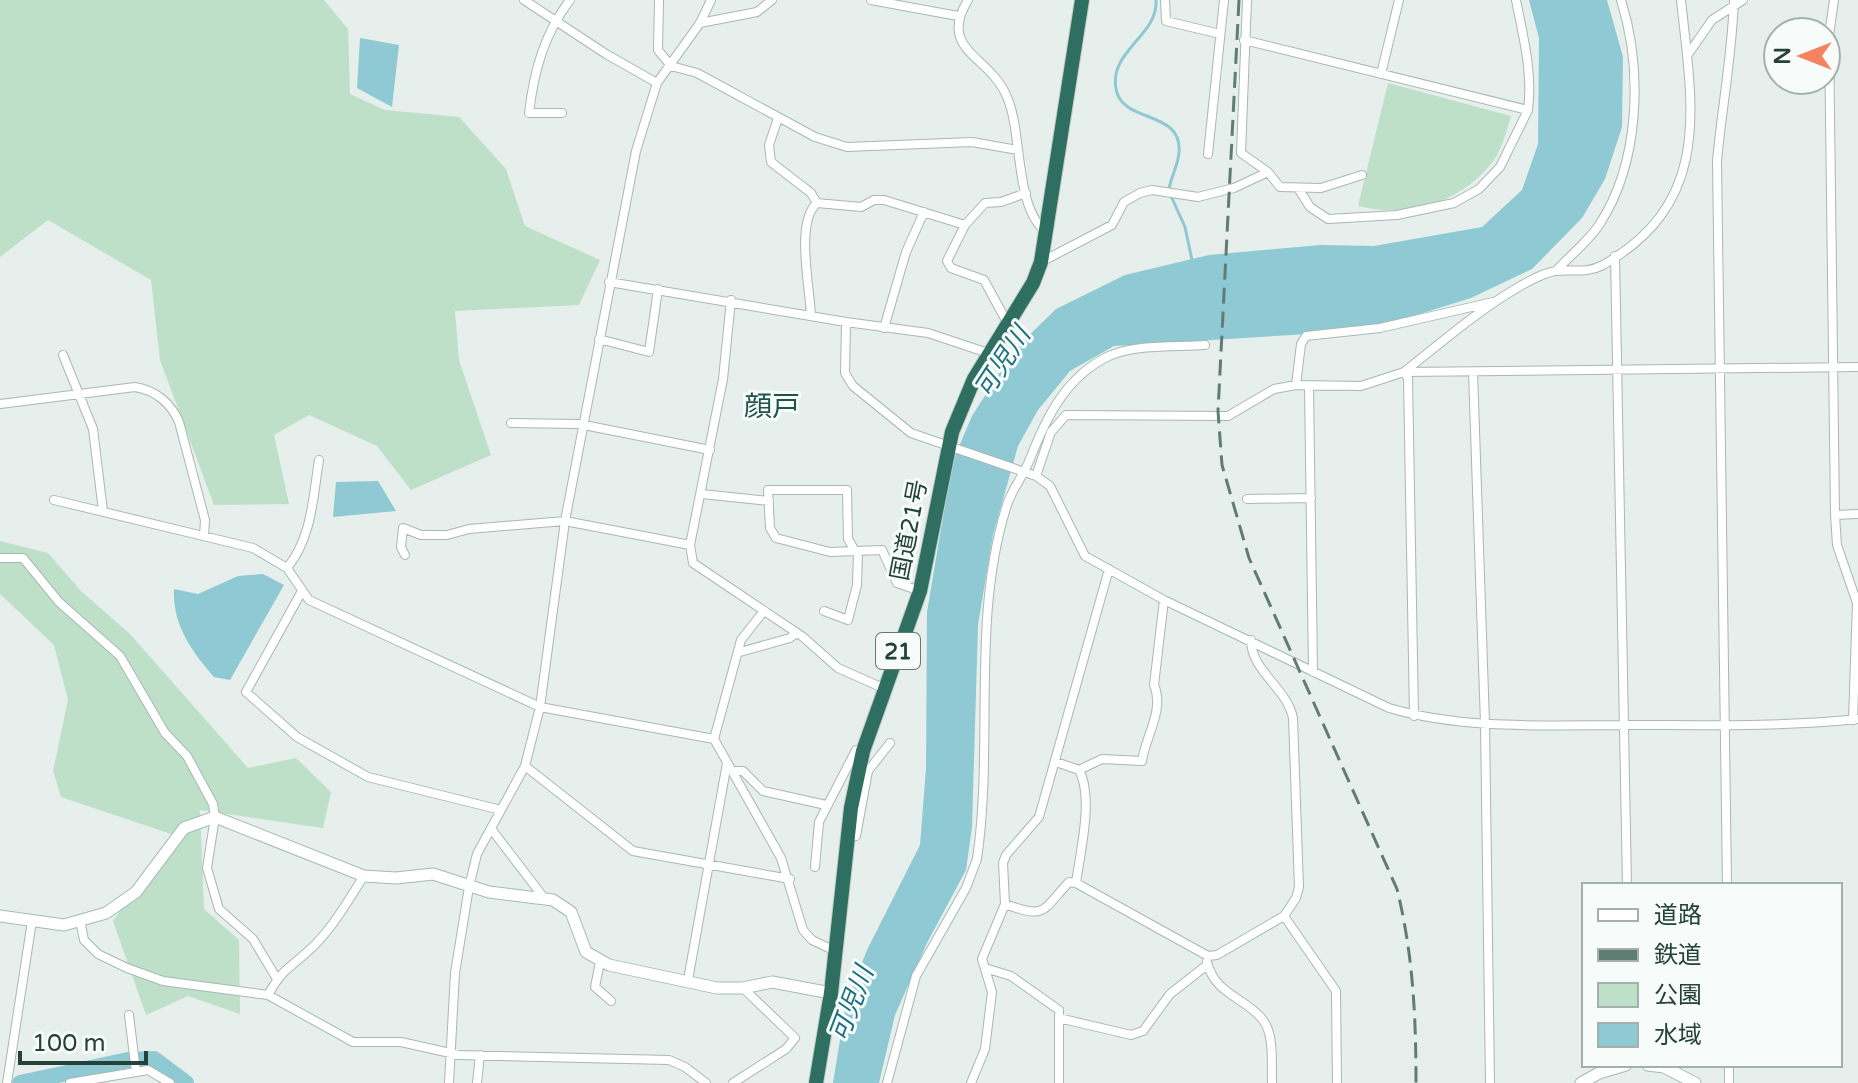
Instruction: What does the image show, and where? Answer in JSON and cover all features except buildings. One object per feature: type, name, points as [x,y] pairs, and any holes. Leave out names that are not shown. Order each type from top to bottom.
[{"type":"highway","name":"国道21号","points":[[816,1083],[831,993],[851,808],[863,770],[863,751],[920,591],[962,404],[1041,262],[1082,0]]},
{"type":"street","points":[[524,0],[657,83]]},
{"type":"street","points":[[562,113],[529,113],[533,80],[554,20],[570,0]]},
{"type":"street","points":[[659,0],[658,50],[671,66],[697,73],[815,137],[847,147],[972,142],[1018,150]]},
{"type":"street","points":[[449,1083],[455,973],[469,887],[477,854],[525,766],[540,707],[565,521],[636,151],[657,83],[700,23],[711,0]]},
{"type":"street","points":[[700,23],[757,12],[772,0]]},
{"type":"street","points":[[871,0],[958,16]]},
{"type":"street","points":[[968,0],[956,26],[961,44],[986,66],[1008,98],[1026,193],[1039,227],[1047,233]]},
{"type":"street","points":[[1165,0],[1166,21],[1220,34]]},
{"type":"street","points":[[1208,154],[1224,0]]},
{"type":"street","points":[[1247,0],[1241,153],[1268,172],[1280,187],[1321,188],[1362,175]]},
{"type":"street","points":[[1381,74],[1399,0]]},
{"type":"street","points":[[1298,188],[1310,207],[1328,219],[1397,215],[1454,203],[1479,189],[1500,167],[1528,110],[1527,56],[1516,0]]},
{"type":"street","points":[[1404,372],[1493,302],[1557,270],[1596,229],[1609,207],[1629,136],[1635,99],[1633,58],[1621,0]]},
{"type":"street","points":[[1557,270],[1587,272],[1615,256],[1652,225],[1665,209],[1686,160],[1693,109],[1681,0]]},
{"type":"street","points":[[1689,53],[1712,20],[1734,2],[1743,0]]},
{"type":"street","points":[[846,322],[845,373],[853,386],[911,433],[1036,476],[1050,486],[1085,556],[1164,600],[1389,708],[1414,716],[1485,723],[1726,725],[1856,719],[1857,603],[1837,545],[1835,515],[1829,35],[1834,0]]},
{"type":"street","points":[[1727,883],[1717,161],[1723,97],[1730,74],[1734,2]]},
{"type":"street","points":[[1244,40],[1528,110]]},
{"type":"street","points":[[778,118],[769,145],[771,162],[811,193],[817,203]]},
{"type":"street","points":[[1041,262],[1112,225],[1124,202],[1140,193],[1152,190],[1198,197],[1234,188],[1268,172]]},
{"type":"street","points":[[1011,320],[984,280],[951,268],[947,261],[965,225],[985,203],[1001,202],[1026,193]]},
{"type":"street","points":[[811,316],[804,232],[811,208],[817,203],[861,207],[884,200],[965,225]]},
{"type":"street","points":[[884,328],[906,252],[924,212]]},
{"type":"street","points":[[1615,256],[1627,883]]},
{"type":"street","points":[[609,282],[928,333],[988,353]]},
{"type":"street","points":[[599,339],[649,352],[658,289]]},
{"type":"street","points":[[731,300],[723,379],[690,555],[699,569],[796,633],[838,668],[883,688]]},
{"type":"street","points":[[1296,385],[1301,344],[1306,336],[1380,328],[1493,302]]},
{"type":"street","points":[[887,1083],[916,976],[966,888],[977,859],[990,593],[1005,511],[1025,473],[1051,409],[1068,387],[1101,360],[1121,352],[1205,345]]},
{"type":"street","points":[[63,355],[93,429],[103,511]]},
{"type":"street","points":[[1036,476],[1051,432],[1066,415],[1228,416],[1274,389],[1296,385],[1361,386],[1404,372],[1858,367]]},
{"type":"street","points":[[1404,372],[1408,378],[1414,716]]},
{"type":"street","points":[[1473,372],[1485,723],[1490,1083]]},
{"type":"street","points":[[1309,386],[1313,672]]},
{"type":"street","points":[[0,404],[135,387],[150,389],[173,409],[179,422],[203,510],[204,536]]},
{"type":"street","points":[[511,423],[585,426],[710,450]]},
{"type":"street","points":[[287,568],[299,554],[309,523],[319,460]]},
{"type":"street","points":[[824,611],[848,620],[857,585],[857,551],[848,539],[847,490],[768,490],[770,528],[776,538],[830,552],[857,551],[882,550],[897,583],[920,591]]},
{"type":"street","points":[[702,494],[769,501]]},
{"type":"street","points":[[1247,499],[1311,498]]},
{"type":"street","points":[[54,500],[253,548],[287,568],[309,600],[540,707],[714,739]]},
{"type":"street","points":[[1835,515],[1858,514]]},
{"type":"street","points":[[405,555],[401,547],[403,528],[421,535],[447,535],[469,529],[565,521],[690,545]]},
{"type":"street","points":[[0,558],[23,558],[59,602],[120,656],[153,715],[187,756],[202,781],[215,817],[207,868],[219,909],[253,939],[277,979]]},
{"type":"street","points":[[971,1083],[985,1049],[992,992],[982,959],[1005,904],[1006,855],[1039,817],[1109,569]]},
{"type":"street","points":[[302,591],[246,692],[297,737],[368,777],[501,810]]},
{"type":"street","points":[[1079,770],[1102,759],[1142,761],[1145,740],[1151,734],[1158,694],[1154,685],[1164,600]]},
{"type":"street","points":[[763,612],[741,640],[714,739],[790,879],[803,930],[812,940],[835,951]]},
{"type":"street","points":[[740,652],[796,633]]},
{"type":"street","points":[[1059,1018],[1131,1035],[1143,1031],[1170,994],[1208,960],[1284,916],[1299,887],[1293,718],[1285,697],[1251,652],[1251,640]]},
{"type":"street","points":[[856,836],[863,770],[890,743]]},
{"type":"street","points":[[815,867],[819,822],[826,805],[856,750],[863,751]]},
{"type":"street","points":[[1056,762],[1079,770],[1083,777],[1085,820],[1076,883]]},
{"type":"street","points":[[688,980],[727,763]]},
{"type":"street","points":[[525,766],[633,851],[790,879]]},
{"type":"street","points":[[734,771],[743,771],[763,791],[826,805]]},
{"type":"street","points":[[0,916],[64,925],[106,913],[136,892],[184,828],[215,817],[364,876],[396,878],[433,874],[507,896],[544,898],[571,912],[586,952],[600,962],[717,988],[743,988],[772,982],[831,993]]},
{"type":"street","points":[[492,830],[544,898]]},
{"type":"street","points":[[268,995],[288,964],[305,954],[319,938],[364,876]]},
{"type":"street","points":[[1005,904],[1033,914],[1041,913],[1069,882],[1076,883],[1208,960],[1217,985],[1263,1021],[1270,1040],[1272,1083]]},
{"type":"street","points":[[1284,916],[1336,991],[1337,1083]]},
{"type":"street","points":[[80,920],[84,940],[98,954],[127,968],[163,981],[268,995],[353,1042],[401,1042],[449,1053],[480,1055],[669,1060],[685,1067],[706,1083]]},
{"type":"street","points":[[7,1083],[32,921]]},
{"type":"street","points":[[600,962],[595,987],[611,1001]]},
{"type":"street","points":[[985,968],[1011,976],[1059,1010],[1059,1083]]},
{"type":"street","points":[[733,1083],[786,1049],[795,1038],[743,988]]},
{"type":"street","points":[[129,1015],[136,1072]]},
{"type":"street","points":[[0,1046],[11,1050]]},
{"type":"street","points":[[477,1083],[480,1055]]},
{"type":"street","points":[[1581,1083],[1621,1067]]},
{"type":"street","points":[[1664,1067],[1695,1083]]},
{"type":"street","points":[[70,1083],[148,1070],[170,1083]]},
{"type":"green space","points":[[0,0],[324,0],[348,29],[350,94],[385,110],[459,117],[506,169],[525,226],[600,260],[579,305],[455,311],[459,360],[491,455],[411,490],[377,446],[309,415],[274,435],[289,504],[214,505],[160,360],[151,280],[48,220],[0,257]]},
{"type":"green space","points":[[1388,83],[1511,116],[1496,157],[1469,185],[1434,203],[1397,210],[1358,206]]},
{"type":"green space","points":[[0,541],[48,553],[81,591],[130,634],[248,768],[296,758],[331,792],[323,828],[200,810],[204,909],[239,940],[240,1014],[188,996],[146,1015],[113,921],[174,835],[61,797],[53,771],[68,700],[54,645],[0,594]]},
{"type":"water","name":"可児川","points":[[1529,0],[1607,0],[1623,57],[1622,127],[1605,179],[1582,218],[1532,269],[1471,298],[1394,322],[1307,334],[1114,346],[1070,371],[1038,410],[1018,446],[993,535],[978,625],[972,827],[966,870],[927,943],[895,1015],[879,1083],[833,1083],[846,1003],[867,950],[920,845],[926,769],[927,612],[952,463],[972,416],[1014,350],[1056,309],[1125,275],[1209,255],[1320,245],[1374,246],[1482,227],[1522,190],[1538,144],[1539,38]]},
{"type":"water","points":[[360,38],[399,45],[392,107],[357,88]]},
{"type":"water","points":[[378,481],[396,511],[333,517],[336,482]]},
{"type":"water","points":[[263,574],[284,585],[230,680],[214,677],[198,658],[180,626],[174,589],[198,594],[238,576]]},
{"type":"waterway","points":[[1156,0],[1155,13],[1118,66],[1115,79],[1117,93],[1123,102],[1131,109],[1164,123],[1178,140],[1179,153],[1169,189]]},
{"type":"waterway","points":[[1171,196],[1185,227],[1192,260]]},
{"type":"waterway","points":[[20,1083],[128,1060],[154,1059],[186,1083]]},
{"type":"railway","points":[[1239,0],[1218,411],[1222,465],[1249,558],[1397,889],[1407,937],[1412,985],[1416,1083]]},
{"type":"district","name":"顔戸","points":[[772,406]]}]
